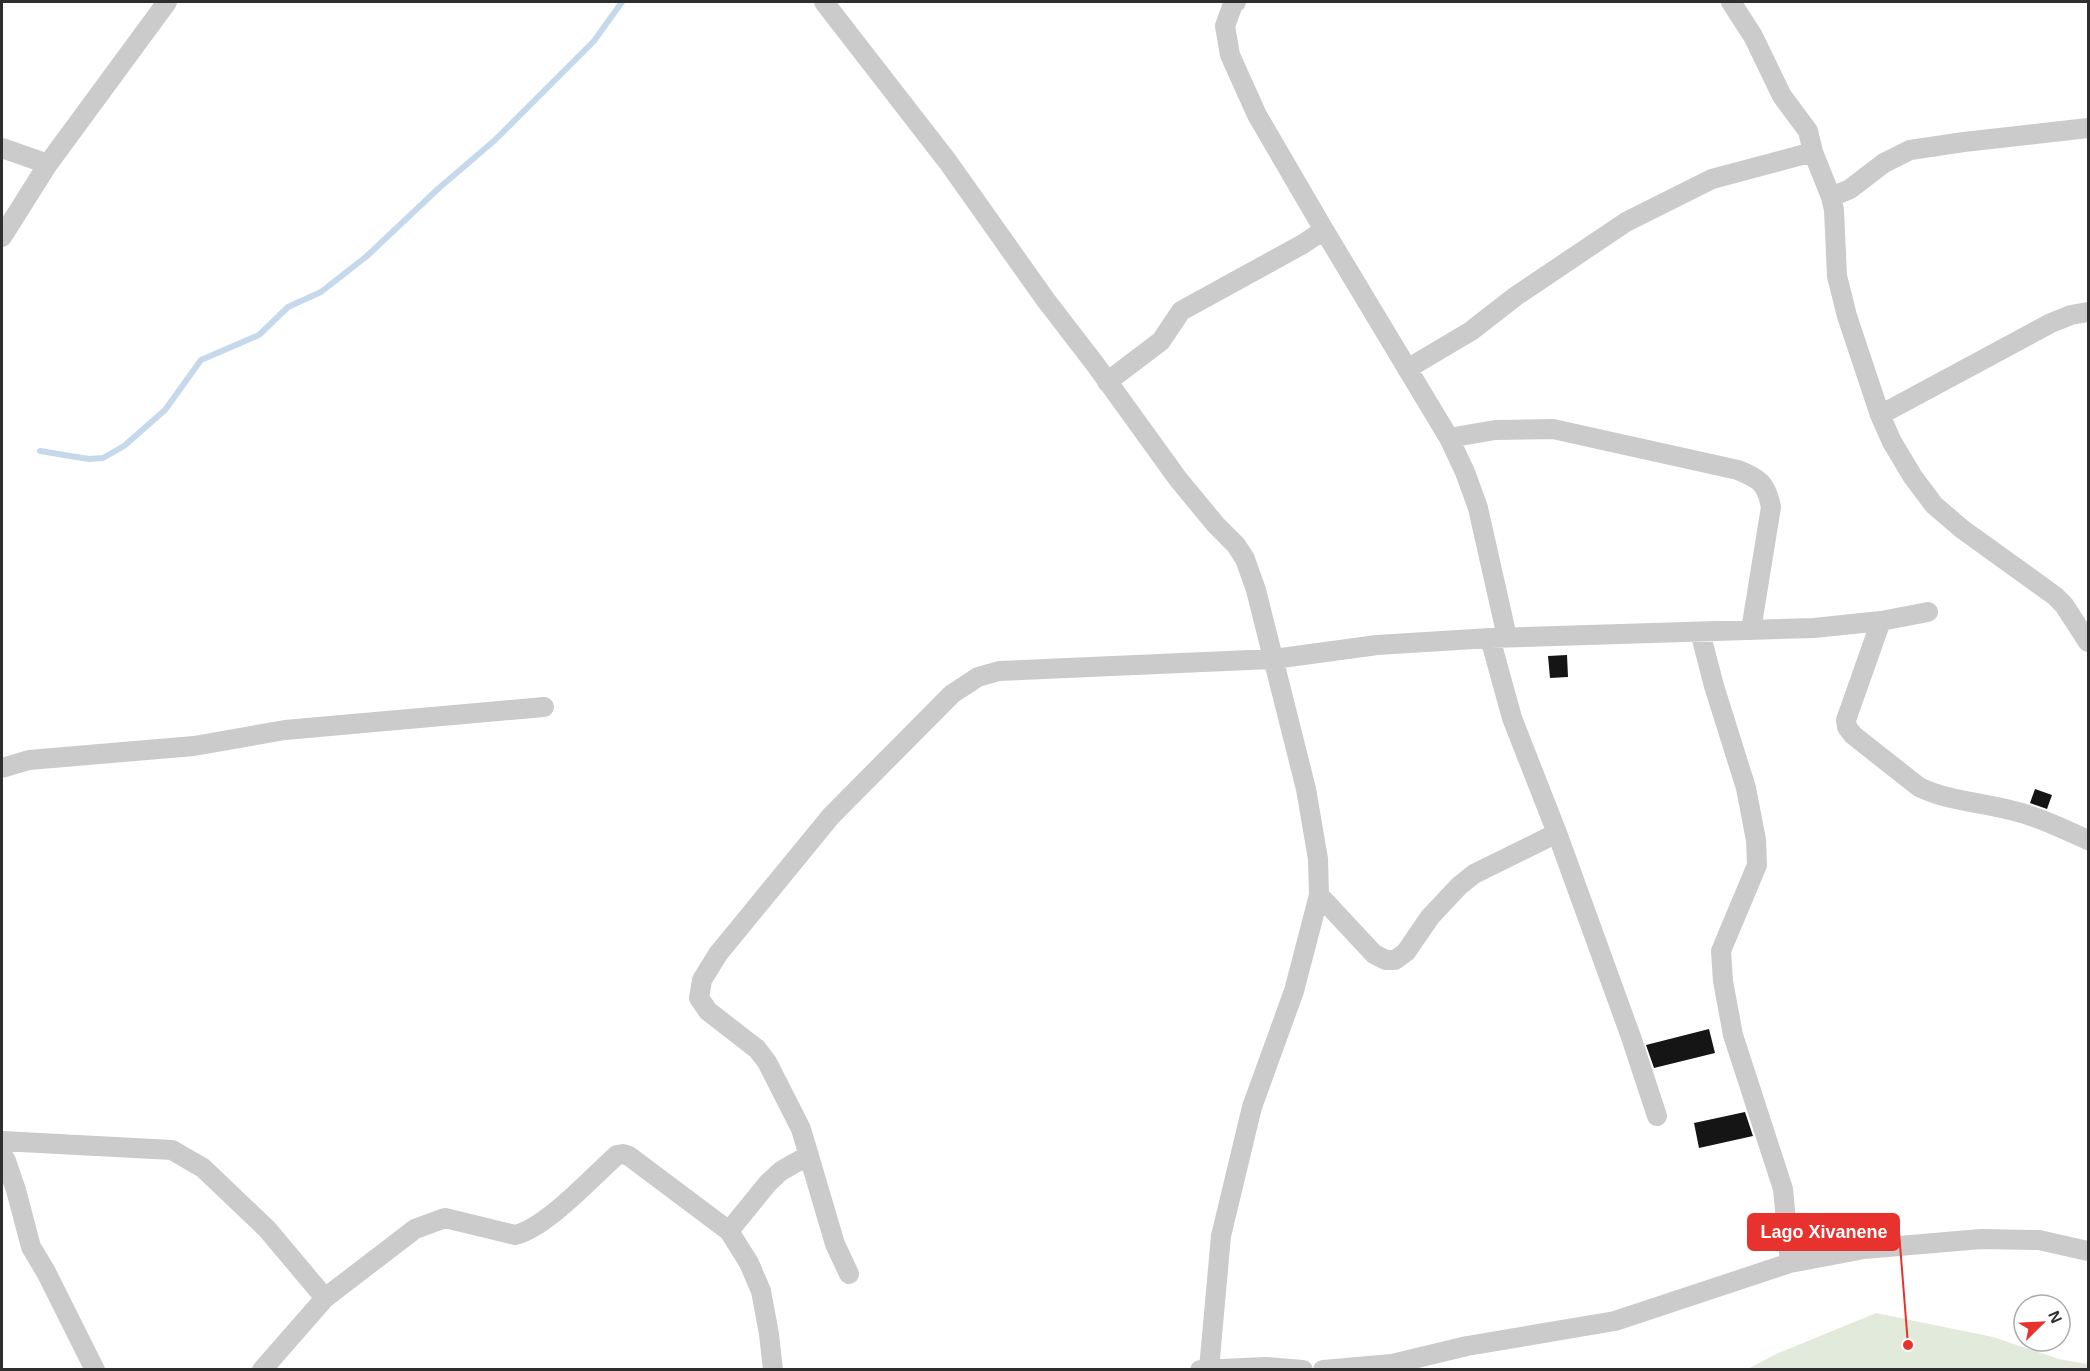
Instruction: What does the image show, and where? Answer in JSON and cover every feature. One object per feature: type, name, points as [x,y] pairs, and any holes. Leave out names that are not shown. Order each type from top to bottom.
[{"type":"street","points":[[2,237],[48,164],[167,2]]},
{"type":"street","points":[[824,2],[948,162],[1045,299],[1178,478],[1216,525],[1236,545],[1245,559],[1256,590],[1306,789],[1318,859],[1319,894],[1294,992],[1252,1107],[1221,1236],[1209,1369]]},
{"type":"street","points":[[1236,2],[1225,26],[1230,55],[1257,115],[1449,438],[1465,471],[1478,508],[1512,718],[1557,833],[1631,1037],[1657,1116]]},
{"type":"street","points":[[1731,2],[1753,36],[1782,96],[1808,130],[1813,152],[1834,210],[1837,276],[1847,315],[1880,415],[1892,442],[1907,468],[1934,505],[1962,529],[2055,596],[2064,605],[2088,642]]},
{"type":"street","points":[[1831,197],[1850,189],[1884,163],[1910,150],[2088,128]]},
{"type":"street","points":[[2,148],[48,164]]},
{"type":"street","points":[[1407,369],[1471,331],[1516,296],[1626,222],[1712,179],[1813,152]]},
{"type":"street","points":[[1107,382],[1161,340],[1181,311],[1303,244],[1324,230]]},
{"type":"street","points":[[1880,415],[2051,323],[2071,315],[2088,312]]},
{"type":"street","points":[[1449,438],[1495,430],[1553,429],[1738,470],[1759,479],[1768,491],[1771,507],[1750,630]]},
{"type":"street","points":[[849,1274],[835,1244],[801,1129],[767,1062],[757,1049],[708,1011],[699,998],[702,980],[718,954],[831,816],[952,694],[978,678],[999,671],[1274,659],[1377,645],[1499,637],[1814,628],[1881,621],[1928,612]]},
{"type":"street","points":[[1881,621],[1846,720],[1847,727],[1853,735],[1919,787],[1929,792],[1949,799],[2026,814],[2088,840]]},
{"type":"street","points":[[1700,632],[1714,686],[1746,788],[1757,865],[1721,951],[1723,981],[1733,1035],[1783,1189],[1790,1263]]},
{"type":"street","points":[[2,768],[29,760],[194,746],[285,730],[544,707]]},
{"type":"street","points":[[1319,894],[1374,954],[1386,960],[1395,960],[1406,952],[1430,917],[1459,886],[1474,874],[1557,833]]},
{"type":"street","points":[[2,1141],[172,1150],[203,1168],[267,1229],[325,1298]]},
{"type":"street","points":[[2,1154],[16,1190],[31,1247],[95,1370]]},
{"type":"street","points":[[262,1370],[325,1298],[415,1229],[445,1218],[515,1235],[527,1232],[543,1221],[617,1155],[623,1154],[629,1156],[729,1231],[749,1263],[761,1291],[773,1370]]},
{"type":"street","points":[[729,1231],[774,1177],[809,1155]]},
{"type":"street","points":[[1323,1370],[1392,1364],[1467,1346],[1615,1321],[1790,1263],[1864,1249],[1981,1239],[2039,1240],[2088,1251]]},
{"type":"street","points":[[1200,1370],[1266,1366],[1303,1370]]},
{"type":"green space","points":[[1876,1313],[1993,1337],[2012,1343],[2012,1353],[2041,1353],[2088,1364],[2088,1369],[1748,1369],[1776,1354]]},
{"type":"building","points":[[1567,655],[1568,677],[1550,678],[1548,656]]},
{"type":"building","points":[[2035,789],[2052,795],[2047,809],[2030,803]]},
{"type":"building","points":[[1709,1029],[1715,1053],[1654,1068],[1646,1045]]},
{"type":"building","points":[[1745,1112],[1753,1136],[1699,1148],[1694,1123]]},
{"type":"waterway","points":[[40,451],[89,459],[103,458],[124,446],[165,410],[201,360],[259,335],[288,307],[321,292],[367,256],[439,188],[495,140],[594,41],[622,2]]},
{"type":"place","name":"Lago Xivanene","points":[[1908,1345]]}]
